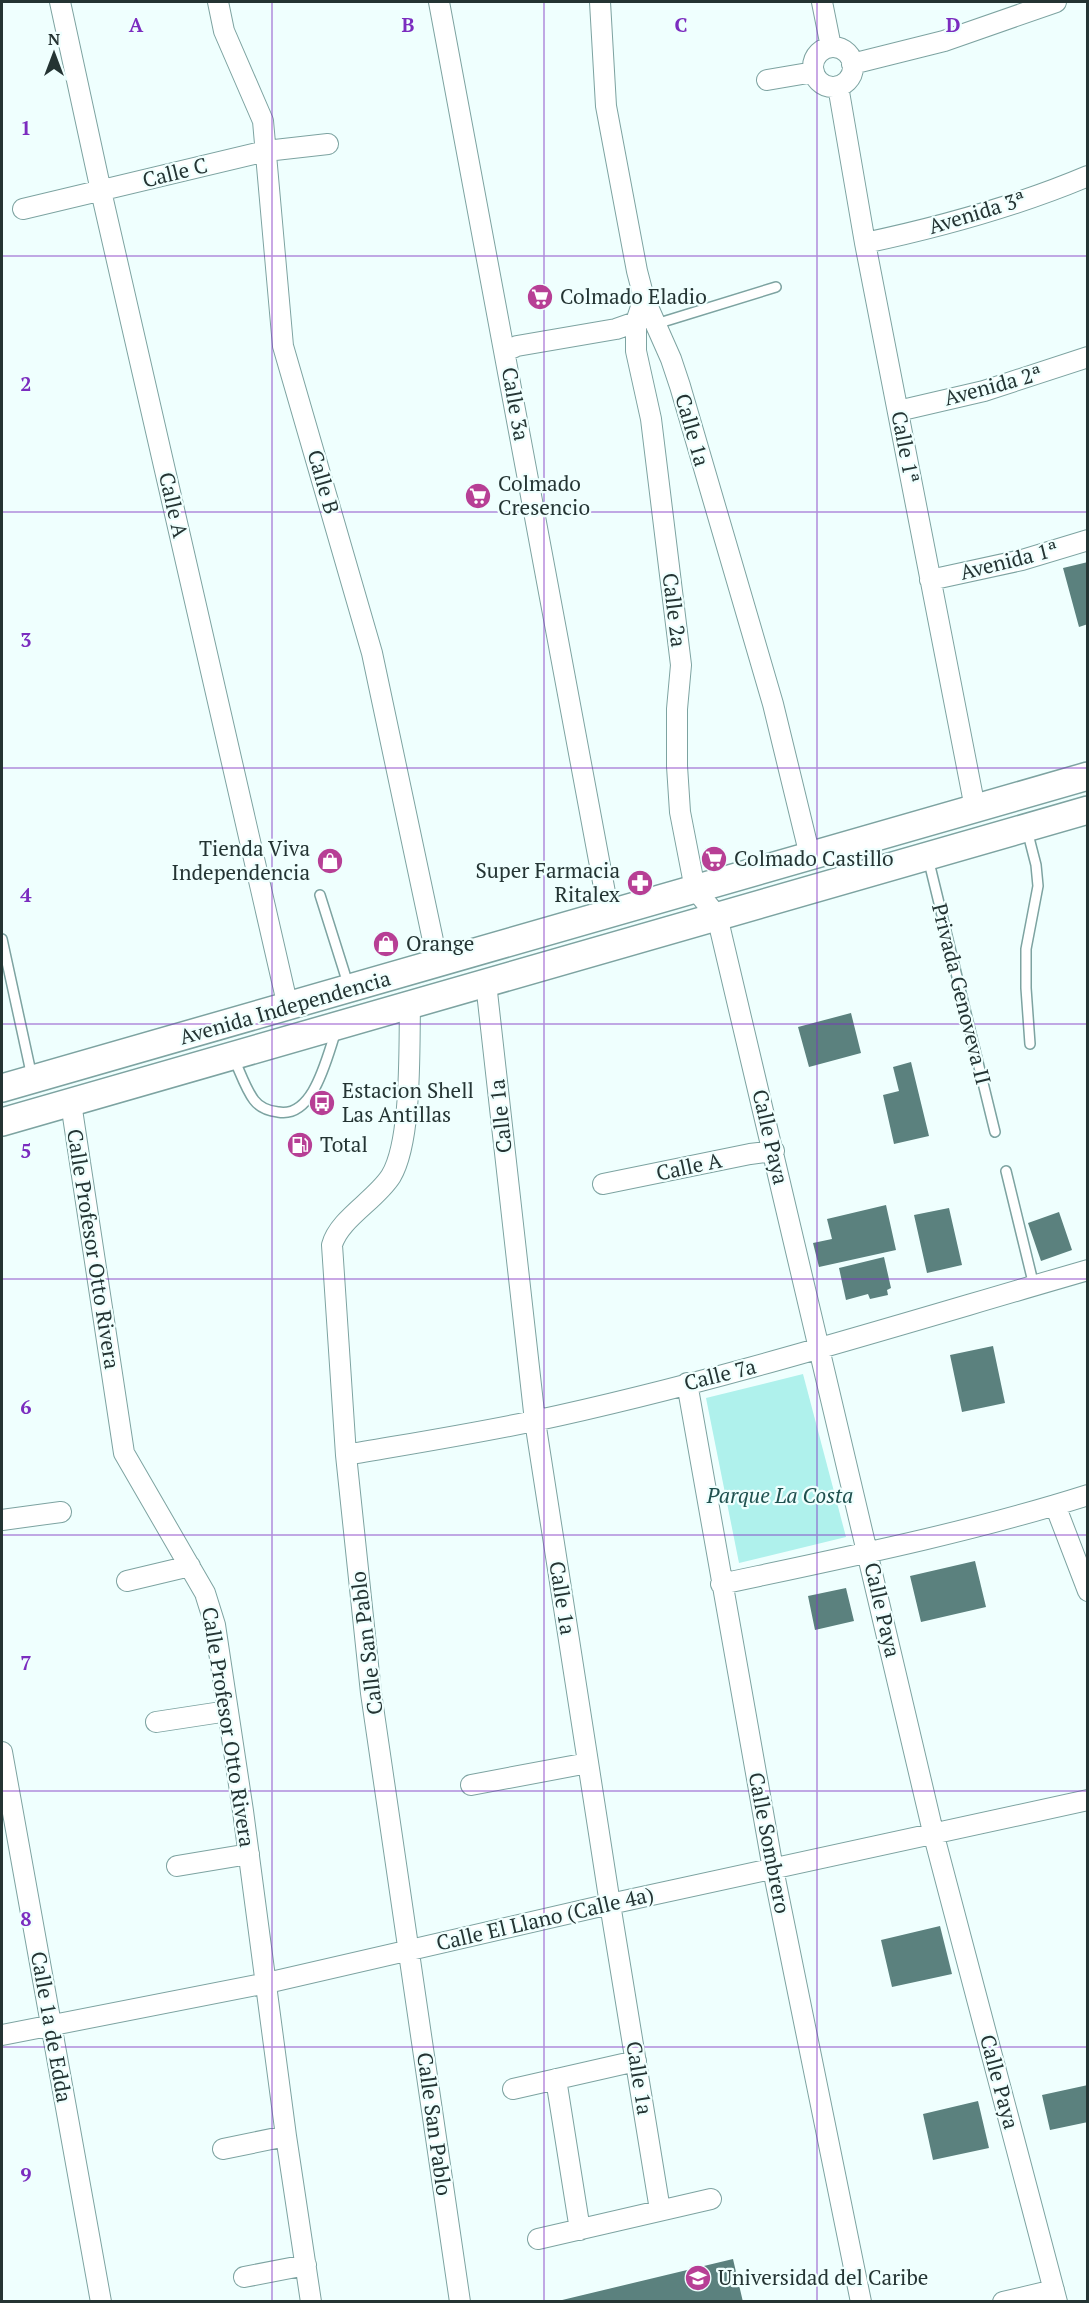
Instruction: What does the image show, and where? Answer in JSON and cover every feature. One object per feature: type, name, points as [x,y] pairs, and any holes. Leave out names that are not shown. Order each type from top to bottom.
[{"type":"main road","name":"Avenida Independencia","points":[[2,1088],[1088,776]]},
{"type":"main road","name":"Avenida Independencia","points":[[2,1122],[1088,810]]},
{"type":"main road","points":[[339,1024],[340,991]]},
{"type":"main road","points":[[159,1044],[167,1074]]},
{"type":"street","name":"Calle A","points":[[60,2],[288,1007]]},
{"type":"street","name":"Calle B","points":[[218,2],[225,31],[263,121],[283,346],[372,652],[438,964]]},
{"type":"street","name":"Calle 3a","points":[[439,2],[506,351],[609,914]]},
{"type":"street","name":"Calle 1a","points":[[600,2],[606,106],[644,298],[671,359],[680,386],[773,704],[810,856]]},
{"type":"street","points":[[822,2],[831,47]]},
{"type":"street","points":[[852,64],[944,41],[1056,2]]},
{"type":"street","points":[[831,47],[848,54],[852,64],[848,80],[832,87],[820,82],[813,66],[816,56],[831,47]]},
{"type":"street","points":[[767,80],[814,72]]},
{"type":"street","name":"Calle 1ª","points":[[838,86],[865,243],[975,808]]},
{"type":"street","name":"Calle C","points":[[22,209],[266,151],[328,144]]},
{"type":"street","name":"Avenida 3ª","points":[[865,243],[950,222],[1013,203],[1088,176]]},
{"type":"street","name":"Calle 2a","points":[[644,298],[636,322],[636,351],[651,419],[681,665],[677,709],[679,801],[690,870],[696,889],[717,916]]},
{"type":"street","points":[[506,351],[517,346],[616,329],[636,322]]},
{"type":"street","name":"Avenida 2ª","points":[[898,411],[984,391],[1088,357]]},
{"type":"street","name":"Avenida 1ª","points":[[930,580],[1022,560],[1088,540]]},
{"type":"street","name":"Calle Paya","points":[[717,916],[934,1836],[1056,2296]]},
{"type":"street","name":"Calle 1a","points":[[486,983],[535,1421],[660,2210]]},
{"type":"street","name":"Calle San Pablo","points":[[410,1005],[406,1113],[397,1164],[390,1178],[337,1232],[332,1245],[346,1455],[371,1693],[460,2301]]},
{"type":"street","name":"Calle Profesor Otto Rivera","points":[[71,1102],[123,1448],[205,1593],[211,1609],[249,1854],[286,2136],[311,2301]]},
{"type":"street","name":"Calle A","points":[[603,1184],[774,1151]]},
{"type":"street","name":"Calle 7a","points":[[346,1455],[535,1421],[819,1349],[1088,1270]]},
{"type":"street","name":"Calle Sombrero","points":[[687,1383],[773,1869],[861,2301]]},
{"type":"street","points":[[721,1584],[868,1552],[1088,1495]]},
{"type":"street","points":[[1055,1505],[1088,1591]]},
{"type":"street","points":[[2,1520],[60,1512]]},
{"type":"street","points":[[127,1581],[190,1566]]},
{"type":"street","points":[[156,1722],[228,1711]]},
{"type":"street","name":"Calle 1a de Edda","points":[[2,1752],[101,2301]]},
{"type":"street","points":[[471,1785],[588,1762]]},
{"type":"street","name":"Calle El Llano (Calle 4a)","points":[[2,2035],[267,1983],[1088,1800]]},
{"type":"street","points":[[177,1866],[249,1854]]},
{"type":"street","points":[[513,2089],[636,2061]]},
{"type":"street","points":[[556,2079],[580,2230]]},
{"type":"street","points":[[223,2149],[286,2136]]},
{"type":"street","points":[[538,2239],[711,2199]]},
{"type":"street","points":[[244,2277],[306,2265]]},
{"type":"street","points":[[1003,2301],[1056,2296]]},
{"type":"lane","points":[[656,324],[776,287]]},
{"type":"lane","points":[[1026,828],[1036,865],[1038,886],[1026,949],[1030,1044]]},
{"type":"lane","name":"Privada Genoveva II","points":[[927,856],[995,1132]]},
{"type":"lane","points":[[320,895],[340,991]]},
{"type":"lane","points":[[2,939],[33,1079]]},
{"type":"lane","points":[[232,1055],[254,1101],[266,1110],[283,1113],[300,1108],[313,1093],[339,1024]]},
{"type":"lane","points":[[1006,1171],[1034,1286]]},
{"type":"green space","name":"Parque La Costa","points":[[803,1374],[846,1537],[739,1563],[706,1398]]},
{"type":"building","points":[[1088,562],[1088,624],[1079,627],[1063,568]]},
{"type":"building","points":[[851,1013],[861,1053],[809,1067],[798,1027]]},
{"type":"building","points":[[911,1062],[929,1136],[894,1144],[883,1095],[899,1091],[893,1067]]},
{"type":"building","points":[[886,1205],[896,1250],[819,1267],[813,1243],[832,1239],[827,1219]]},
{"type":"building","points":[[949,1208],[962,1265],[927,1273],[914,1215]]},
{"type":"building","points":[[1059,1212],[1072,1250],[1041,1261],[1028,1223]]},
{"type":"building","points":[[884,1257],[891,1288],[887,1290],[888,1295],[870,1299],[868,1294],[846,1300],[839,1268]]},
{"type":"building","points":[[993,1346],[1005,1403],[962,1412],[950,1355]]},
{"type":"building","points":[[975,1561],[986,1607],[921,1622],[910,1576]]},
{"type":"building","points":[[846,1588],[854,1621],[815,1630],[808,1596]]},
{"type":"building","points":[[940,1926],[952,1974],[892,1987],[881,1940]]},
{"type":"building","points":[[1088,2085],[1088,2122],[1050,2130],[1042,2095]]},
{"type":"building","points":[[978,2101],[989,2148],[933,2160],[923,2114]]},
{"type":"building","name":"Universidad del Caribe","points":[[733,2259],[743,2302],[558,2302],[558,2301]]},
{"type":"place","name":"Colmado Eladio","points":[[540,297]]},
{"type":"place","name":"Colmado Cresencio","points":[[478,496]]},
{"type":"place","name":"Colmado Castillo","points":[[714,859]]},
{"type":"place","name":"Tienda Viva Independencia","points":[[330,861]]},
{"type":"place","name":"Super Farmacia Ritalex","points":[[640,883]]},
{"type":"place","name":"Orange","points":[[386,944]]},
{"type":"place","name":"Estacion Shell Las Antillas","points":[[322,1103]]},
{"type":"place","name":"Total","points":[[300,1145]]},
{"type":"place","name":"Universidad del Caribe","points":[[698,2278]]}]
